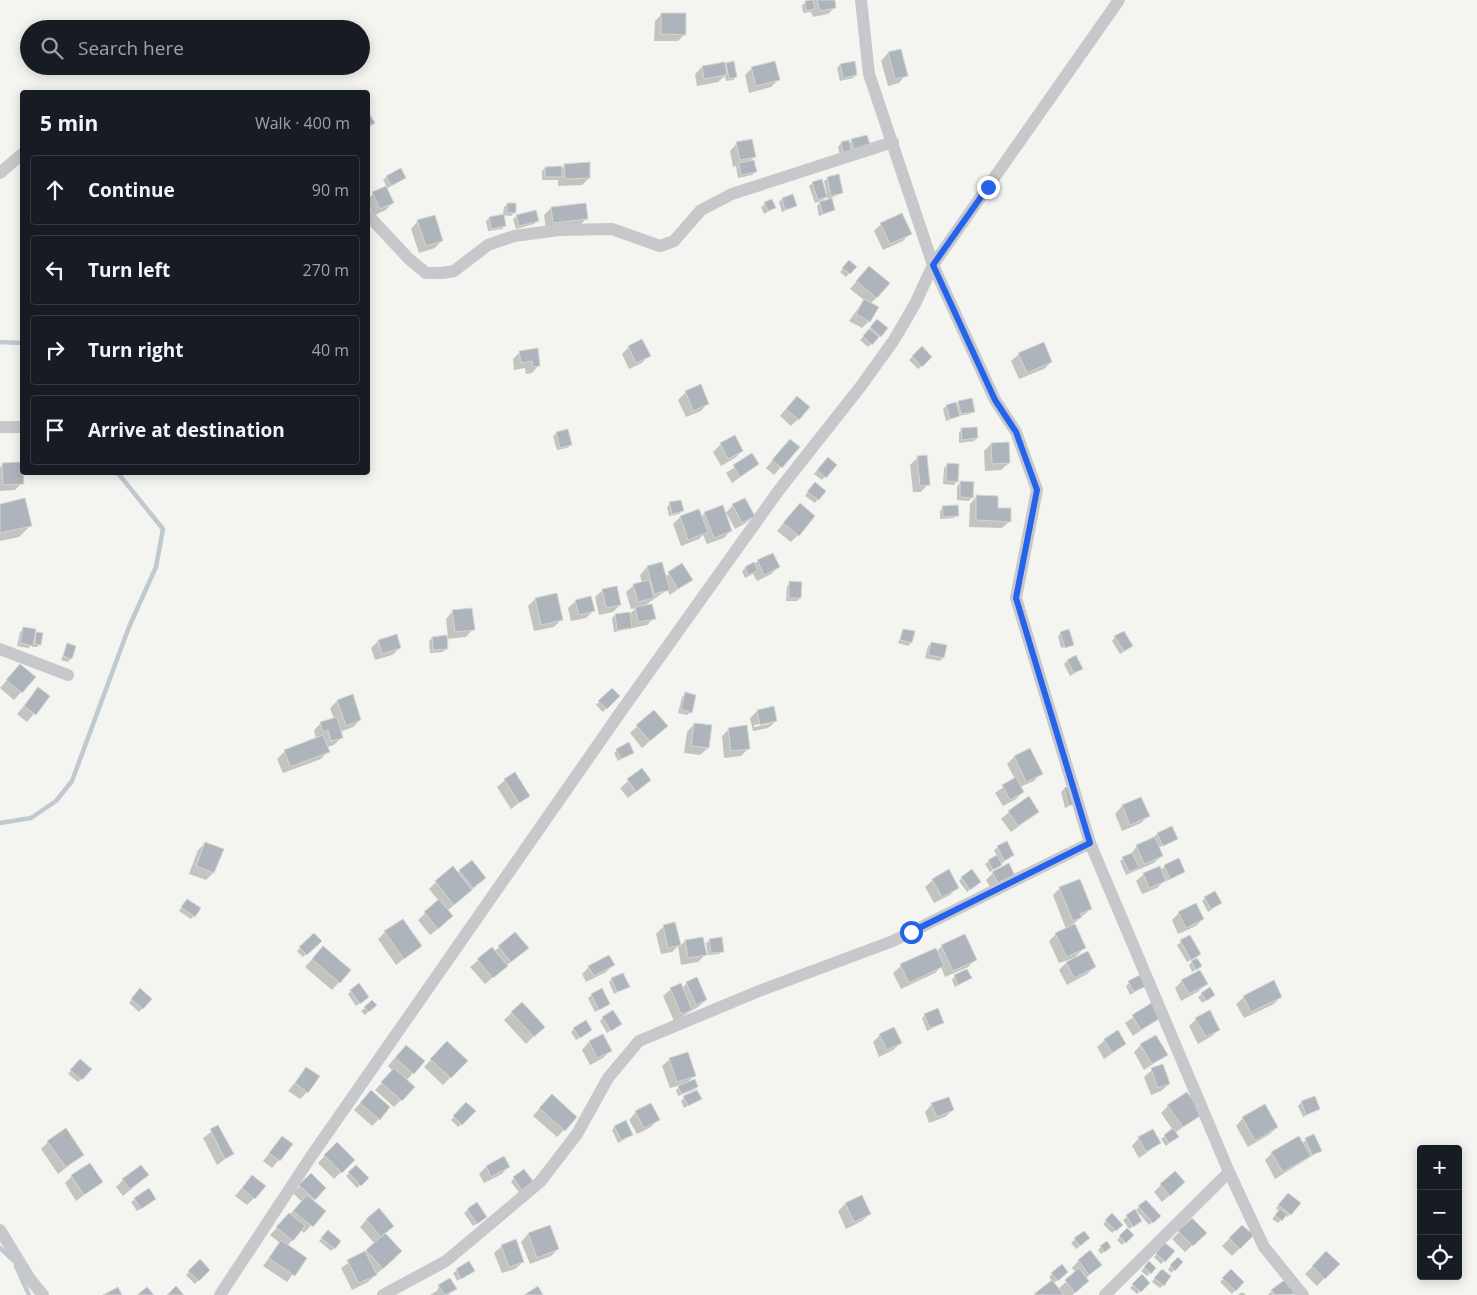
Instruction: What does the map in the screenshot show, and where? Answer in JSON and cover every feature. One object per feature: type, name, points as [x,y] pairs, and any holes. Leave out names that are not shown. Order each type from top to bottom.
[{"type":"street","points":[[861,0],[869,74],[933,265],[995,400],[1016,432],[1037,490],[1016,598],[1090,843],[1229,1172],[1264,1247],[1303,1295]]},
{"type":"street","points":[[220,1295],[310,1158],[616,718],[779,490],[861,386],[894,340],[915,304],[933,265],[1120,0]]},
{"type":"street","points":[[370,217],[409,259],[426,273],[454,270],[488,245],[514,236],[559,230],[612,229],[660,246],[674,240],[701,210],[732,194],[893,142]]},
{"type":"street","points":[[0,173],[20,156]]},
{"type":"street","points":[[0,427],[20,427]]},
{"type":"street","points":[[0,649],[68,675]]},
{"type":"street","points":[[383,1295],[446,1261],[540,1182],[577,1134],[608,1078],[639,1041],[758,991],[893,941],[1090,843]]},
{"type":"street","points":[[1104,1295],[1229,1172]]},
{"type":"street","points":[[0,1230],[30,1279],[43,1295]]},
{"type":"building","points":[[813,0],[815,9],[806,11],[805,1]]},
{"type":"building","points":[[817,0],[835,0],[836,8],[820,11]]},
{"type":"building","points":[[661,13],[686,13],[686,35],[661,34]]},
{"type":"building","points":[[901,49],[908,76],[895,79],[888,52]]},
{"type":"building","points":[[734,61],[737,77],[729,79],[726,63]]},
{"type":"building","points":[[775,61],[780,80],[756,86],[751,67]]},
{"type":"building","points":[[855,61],[857,75],[843,78],[840,64]]},
{"type":"building","points":[[725,62],[727,75],[704,79],[702,66]]},
{"type":"building","points":[[370,115],[375,123],[370,126]]},
{"type":"building","points":[[867,135],[872,151],[856,156],[851,139]]},
{"type":"building","points":[[752,139],[756,157],[740,160],[736,142]]},
{"type":"building","points":[[849,140],[852,154],[844,156],[841,142]]},
{"type":"building","points":[[754,160],[757,172],[741,175],[739,163]]},
{"type":"building","points":[[590,162],[590,178],[565,179],[564,164]]},
{"type":"building","points":[[562,166],[562,177],[545,177],[545,167]]},
{"type":"building","points":[[401,168],[406,178],[391,186],[386,176]]},
{"type":"building","points":[[839,174],[843,193],[831,196],[827,177]]},
{"type":"building","points":[[822,179],[827,197],[818,200],[812,182]]},
{"type":"building","points":[[386,186],[394,203],[380,209],[372,192]]},
{"type":"building","points":[[793,194],[797,206],[785,210],[782,198]]},
{"type":"building","points":[[832,198],[835,210],[823,214],[819,202]]},
{"type":"building","points":[[772,199],[776,208],[768,211],[764,202]]},
{"type":"building","points":[[507,203],[516,203],[516,213],[507,213]]},
{"type":"building","points":[[586,203],[588,219],[553,223],[551,207]]},
{"type":"building","points":[[536,210],[539,221],[519,226],[516,215]]},
{"type":"building","points":[[902,213],[912,234],[890,244],[880,223]]},
{"type":"building","points":[[504,214],[506,226],[491,229],[489,217]]},
{"type":"building","points":[[435,215],[443,241],[426,246],[417,220]]},
{"type":"building","points":[[849,260],[857,267],[850,274],[842,268]]},
{"type":"building","points":[[869,266],[890,283],[877,298],[856,281]]},
{"type":"building","points":[[864,299],[879,307],[870,322],[856,314]]},
{"type":"building","points":[[877,319],[888,328],[881,337],[870,327]]},
{"type":"building","points":[[869,329],[879,337],[872,345],[863,336]]},
{"type":"building","points":[[642,339],[651,356],[636,363],[628,346]]},
{"type":"building","points":[[1044,342],[1052,362],[1027,373],[1018,353]]},
{"type":"building","points":[[922,346],[932,357],[922,367],[912,356]]},
{"type":"building","points":[[538,348],[540,366],[533,367],[532,361],[521,363],[519,351]]},
{"type":"building","points":[[701,384],[709,404],[693,411],[685,391]]},
{"type":"building","points":[[797,396],[810,407],[799,420],[786,409]]},
{"type":"building","points":[[972,398],[975,412],[961,414],[958,401]]},
{"type":"building","points":[[956,402],[960,416],[950,419],[946,405]]},
{"type":"building","points":[[977,427],[978,438],[962,440],[961,428]]},
{"type":"building","points":[[568,429],[572,445],[560,448],[556,432]]},
{"type":"building","points":[[735,435],[743,451],[728,459],[720,443]]},
{"type":"building","points":[[790,439],[800,447],[782,468],[772,460]]},
{"type":"building","points":[[1009,442],[1010,463],[992,464],[991,443]]},
{"type":"building","points":[[752,453],[759,464],[740,477],[733,465]]},
{"type":"building","points":[[927,455],[930,485],[920,486],[917,456]]},
{"type":"building","points":[[828,457],[837,465],[826,478],[817,470]]},
{"type":"building","points":[[20,462],[20,475],[23,475],[24,484],[3,485],[2,463]]},
{"type":"building","points":[[947,463],[959,464],[958,482],[946,481]]},
{"type":"building","points":[[960,481],[974,482],[973,498],[960,497]]},
{"type":"building","points":[[815,482],[826,491],[819,500],[807,492]]},
{"type":"building","points":[[976,495],[998,496],[998,508],[1011,508],[1011,522],[976,520]]},
{"type":"building","points":[[25,498],[32,526],[0,533],[0,504]]},
{"type":"building","points":[[745,498],[755,516],[742,523],[732,504]]},
{"type":"building","points":[[681,500],[684,511],[672,514],[669,502]]},
{"type":"building","points":[[800,503],[815,516],[799,536],[783,523]]},
{"type":"building","points":[[723,505],[732,531],[714,538],[704,512]]},
{"type":"building","points":[[958,505],[959,516],[943,517],[942,506]]},
{"type":"building","points":[[699,509],[708,532],[688,540],[680,516]]},
{"type":"building","points":[[773,553],[780,567],[764,575],[757,560]]},
{"type":"building","points":[[662,562],[670,590],[654,594],[647,566]]},
{"type":"building","points":[[754,562],[758,571],[748,575],[745,567]]},
{"type":"building","points":[[682,563],[693,580],[678,589],[668,572]]},
{"type":"building","points":[[649,580],[654,598],[638,602],[633,584]]},
{"type":"building","points":[[789,581],[802,582],[801,598],[789,598]]},
{"type":"building","points":[[617,586],[621,605],[606,608],[602,589]]},
{"type":"building","points":[[557,593],[563,620],[541,625],[535,598]]},
{"type":"building","points":[[591,596],[595,611],[579,615],[575,600]]},
{"type":"building","points":[[652,604],[656,619],[638,622],[635,607]]},
{"type":"building","points":[[472,608],[475,630],[455,632],[452,610]]},
{"type":"building","points":[[630,612],[632,628],[617,630],[615,614]]},
{"type":"building","points":[[23,627],[36,629],[33,646],[20,643]]},
{"type":"building","points":[[903,629],[915,631],[912,643],[900,640]]},
{"type":"building","points":[[1069,629],[1074,645],[1065,648],[1060,632]]},
{"type":"building","points":[[1124,631],[1133,646],[1124,651],[1114,636]]},
{"type":"building","points":[[36,632],[43,633],[41,645],[35,644]]},
{"type":"building","points":[[397,634],[401,648],[382,654],[378,640]]},
{"type":"building","points":[[447,635],[448,649],[433,650],[432,637]]},
{"type":"building","points":[[931,642],[947,645],[944,658],[928,655]]},
{"type":"building","points":[[67,643],[76,646],[72,659],[63,656]]},
{"type":"building","points":[[1076,655],[1083,669],[1074,673],[1067,660]]},
{"type":"building","points":[[20,664],[36,677],[22,693],[6,680]]},
{"type":"building","points":[[38,687],[50,696],[36,715],[24,706]]},
{"type":"building","points":[[612,688],[620,696],[607,709],[598,701]]},
{"type":"building","points":[[685,692],[696,695],[692,713],[681,709]]},
{"type":"building","points":[[353,694],[361,720],[346,726],[337,700]]},
{"type":"building","points":[[774,706],[777,721],[760,725],[757,710]]},
{"type":"building","points":[[654,710],[668,726],[650,741],[636,725]]},
{"type":"building","points":[[337,717],[343,738],[331,741],[328,730],[323,732],[320,722]]},
{"type":"building","points":[[694,723],[712,725],[709,748],[691,746]]},
{"type":"building","points":[[747,725],[750,749],[731,751],[728,728]]},
{"type":"building","points":[[323,735],[330,752],[290,767],[284,750]]},
{"type":"building","points":[[629,742],[634,753],[621,759],[616,749]]},
{"type":"building","points":[[1030,748],[1043,774],[1026,782],[1014,756]]},
{"type":"building","points":[[642,768],[651,780],[636,792],[627,779]]},
{"type":"building","points":[[515,772],[530,796],[519,803],[504,779]]},
{"type":"building","points":[[1016,777],[1024,792],[1010,800],[1002,785]]},
{"type":"building","points":[[1071,786],[1076,803],[1069,806],[1064,788]]},
{"type":"building","points":[[1029,796],[1039,812],[1018,826],[1008,811]]},
{"type":"building","points":[[1141,797],[1150,816],[1130,825],[1122,805]]},
{"type":"building","points":[[1172,826],[1178,839],[1163,846],[1157,833]]},
{"type":"building","points":[[1155,837],[1163,856],[1144,864],[1136,845]]},
{"type":"building","points":[[1007,841],[1014,855],[1004,861],[997,846]]},
{"type":"building","points":[[205,842],[224,849],[214,873],[196,866]]},
{"type":"building","points":[[1132,853],[1139,868],[1129,872],[1122,857]]},
{"type":"building","points":[[997,855],[1002,865],[993,870],[988,860]]},
{"type":"building","points":[[1179,858],[1185,872],[1170,879],[1164,865]]},
{"type":"building","points":[[472,860],[486,878],[473,888],[459,870]]},
{"type":"building","points":[[1009,863],[1015,876],[999,885],[992,872]]},
{"type":"building","points":[[453,866],[472,890],[454,905],[435,881]]},
{"type":"building","points":[[1160,866],[1166,881],[1149,888],[1143,873]]},
{"type":"building","points":[[949,869],[959,888],[942,897],[932,879]]},
{"type":"building","points":[[972,869],[981,882],[970,890],[961,877]]},
{"type":"building","points":[[1080,879],[1092,909],[1080,914],[1082,917],[1073,921],[1059,887]]},
{"type":"building","points":[[1215,891],[1222,903],[1211,909],[1204,897]]},
{"type":"building","points":[[187,899],[201,908],[195,917],[181,907]]},
{"type":"building","points":[[439,899],[453,916],[438,929],[424,912]]},
{"type":"building","points":[[1196,903],[1204,919],[1186,928],[1178,912]]},
{"type":"building","points":[[403,919],[422,946],[404,959],[384,931]]},
{"type":"building","points":[[675,922],[681,945],[668,948],[663,925]]},
{"type":"building","points":[[1075,924],[1086,948],[1067,957],[1055,933]]},
{"type":"building","points":[[515,932],[529,948],[511,962],[498,946]]},
{"type":"building","points":[[314,933],[322,941],[307,955],[299,947]]},
{"type":"building","points":[[965,934],[977,960],[953,971],[941,945]]},
{"type":"building","points":[[1190,935],[1201,954],[1191,960],[1180,940]]},
{"type":"building","points":[[703,937],[707,955],[688,958],[685,940]]},
{"type":"building","points":[[722,937],[724,952],[711,953],[709,939]]},
{"type":"building","points":[[323,946],[351,970],[340,983],[312,959]]},
{"type":"building","points":[[492,947],[508,966],[493,978],[477,959]]},
{"type":"building","points":[[936,948],[944,966],[909,983],[900,964]]},
{"type":"building","points":[[1088,951],[1096,967],[1074,978],[1066,962]]},
{"type":"building","points":[[609,955],[615,965],[594,976],[588,966]]},
{"type":"building","points":[[1197,958],[1202,966],[1196,970],[1191,961]]},
{"type":"building","points":[[967,969],[972,978],[958,985],[954,975]]},
{"type":"building","points":[[1200,970],[1208,984],[1189,994],[1181,980]]},
{"type":"building","points":[[623,973],[630,987],[617,992],[611,978]]},
{"type":"building","points":[[1140,975],[1146,986],[1134,992],[1128,981]]},
{"type":"building","points":[[697,977],[707,1000],[696,1005],[686,982]]},
{"type":"building","points":[[1274,980],[1282,997],[1251,1012],[1243,996]]},
{"type":"building","points":[[359,983],[369,997],[360,1004],[350,990]]},
{"type":"building","points":[[681,983],[692,1010],[681,1014],[670,988]]},
{"type":"building","points":[[1210,987],[1215,995],[1206,1001],[1201,993]]},
{"type":"building","points":[[140,988],[152,999],[143,1009],[131,999]]},
{"type":"building","points":[[602,988],[610,1004],[599,1010],[591,994]]},
{"type":"building","points":[[372,1000],[377,1005],[369,1012],[364,1007]]},
{"type":"building","points":[[522,1002],[545,1027],[534,1037],[511,1012]]},
{"type":"building","points":[[1153,1002],[1162,1017],[1141,1030],[1132,1015]]},
{"type":"building","points":[[938,1008],[944,1023],[930,1028],[924,1014]]},
{"type":"building","points":[[613,1010],[622,1024],[611,1031],[602,1017]]},
{"type":"building","points":[[1210,1010],[1220,1030],[1206,1037],[1195,1018]]},
{"type":"building","points":[[586,1020],[592,1030],[580,1038],[573,1028]]},
{"type":"building","points":[[894,1027],[902,1043],[887,1050],[879,1034]]},
{"type":"building","points":[[1118,1030],[1126,1044],[1112,1053],[1104,1039]]},
{"type":"building","points":[[603,1034],[612,1051],[597,1058],[589,1041]]},
{"type":"building","points":[[1156,1035],[1168,1055],[1152,1064],[1140,1044]]},
{"type":"building","points":[[447,1041],[468,1061],[451,1078],[430,1059]]},
{"type":"building","points":[[406,1045],[425,1061],[414,1074],[395,1058]]},
{"type":"building","points":[[688,1052],[696,1076],[677,1082],[669,1058]]},
{"type":"building","points":[[80,1059],[92,1069],[82,1080],[70,1070]]},
{"type":"building","points":[[1163,1064],[1170,1084],[1158,1088],[1151,1068]]},
{"type":"building","points":[[306,1067],[320,1076],[308,1093],[295,1083]]},
{"type":"building","points":[[394,1068],[415,1087],[402,1101],[381,1082]]},
{"type":"building","points":[[695,1079],[698,1087],[681,1094],[678,1086]]},
{"type":"building","points":[[371,1090],[390,1107],[380,1120],[360,1103]]},
{"type":"building","points":[[697,1090],[702,1099],[688,1106],[683,1096]]},
{"type":"building","points":[[1187,1092],[1203,1114],[1183,1127],[1167,1105]]},
{"type":"building","points":[[552,1094],[577,1117],[565,1131],[539,1108]]},
{"type":"building","points":[[1315,1096],[1320,1109],[1306,1115],[1301,1101]]},
{"type":"building","points":[[949,1097],[954,1110],[937,1117],[931,1103]]},
{"type":"building","points":[[466,1102],[476,1111],[462,1125],[453,1116]]},
{"type":"building","points":[[651,1103],[660,1120],[644,1128],[635,1111]]},
{"type":"building","points":[[1265,1104],[1278,1127],[1255,1141],[1242,1117]]},
{"type":"building","points":[[626,1120],[633,1135],[621,1140],[614,1126]]},
{"type":"building","points":[[218,1125],[234,1154],[225,1159],[210,1129]]},
{"type":"building","points":[[66,1128],[84,1155],[66,1167],[47,1141]]},
{"type":"building","points":[[1173,1128],[1179,1137],[1169,1143],[1164,1135]]},
{"type":"building","points":[[1153,1129],[1161,1143],[1146,1152],[1138,1137]]},
{"type":"building","points":[[1314,1134],[1322,1151],[1312,1155],[1305,1138]]},
{"type":"building","points":[[282,1136],[293,1144],[280,1161],[269,1153]]},
{"type":"building","points":[[1299,1136],[1311,1156],[1283,1172],[1271,1152]]},
{"type":"building","points":[[337,1142],[355,1160],[342,1173],[324,1155]]},
{"type":"building","points":[[504,1156],[510,1167],[491,1177],[486,1166]]},
{"type":"building","points":[[90,1163],[103,1182],[84,1195],[71,1175]]},
{"type":"building","points":[[141,1165],[149,1175],[130,1189],[122,1179]]},
{"type":"building","points":[[356,1165],[369,1178],[361,1186],[348,1172]]},
{"type":"building","points":[[524,1169],[533,1181],[522,1190],[513,1177]]},
{"type":"building","points":[[1175,1171],[1185,1182],[1170,1196],[1160,1184]]},
{"type":"building","points":[[311,1173],[326,1188],[315,1200],[299,1185]]},
{"type":"building","points":[[252,1175],[266,1186],[255,1199],[242,1188]]},
{"type":"building","points":[[149,1188],[156,1199],[141,1209],[134,1198]]},
{"type":"building","points":[[1288,1193],[1301,1203],[1291,1215],[1278,1205]]},
{"type":"building","points":[[307,1195],[326,1211],[313,1227],[293,1211]]},
{"type":"building","points":[[862,1195],[871,1214],[854,1222],[845,1203]]},
{"type":"building","points":[[1146,1200],[1161,1216],[1153,1223],[1138,1206]]},
{"type":"building","points":[[477,1202],[487,1217],[477,1224],[467,1209]]},
{"type":"building","points":[[379,1208],[394,1226],[381,1237],[366,1219]]},
{"type":"building","points":[[1135,1209],[1142,1221],[1133,1227],[1126,1215]]},
{"type":"building","points":[[1280,1209],[1287,1214],[1282,1221],[1275,1215]]},
{"type":"building","points":[[289,1213],[305,1226],[293,1241],[276,1227]]},
{"type":"building","points":[[1112,1213],[1123,1225],[1116,1231],[1105,1220]]},
{"type":"building","points":[[1192,1218],[1207,1233],[1193,1246],[1178,1231]]},
{"type":"building","points":[[550,1225],[559,1249],[537,1258],[528,1233]]},
{"type":"building","points":[[1242,1225],[1250,1232],[1254,1228],[1258,1231],[1240,1249],[1229,1238]]},
{"type":"building","points":[[1127,1228],[1134,1235],[1126,1243],[1119,1236]]},
{"type":"building","points":[[328,1230],[341,1241],[335,1249],[321,1238]]},
{"type":"building","points":[[1084,1231],[1090,1238],[1080,1246],[1074,1238]]},
{"type":"building","points":[[385,1233],[402,1251],[383,1269],[366,1250]]},
{"type":"building","points":[[516,1239],[524,1262],[509,1267],[501,1245]]},
{"type":"building","points":[[281,1240],[307,1258],[295,1276],[269,1258]]},
{"type":"building","points":[[1107,1241],[1111,1247],[1105,1252],[1100,1246]]},
{"type":"building","points":[[1165,1243],[1175,1251],[1165,1262],[1156,1253]]},
{"type":"building","points":[[1090,1250],[1102,1265],[1089,1275],[1078,1260]]},
{"type":"building","points":[[365,1251],[377,1275],[359,1283],[347,1260]]},
{"type":"building","points":[[1326,1251],[1340,1264],[1325,1279],[1312,1266]]},
{"type":"building","points":[[1178,1257],[1183,1262],[1175,1271],[1170,1265]]},
{"type":"building","points":[[200,1259],[210,1270],[199,1281],[188,1271]]},
{"type":"building","points":[[469,1261],[475,1271],[461,1279],[456,1269]]},
{"type":"building","points":[[1149,1261],[1156,1268],[1151,1274],[1144,1267]]},
{"type":"building","points":[[1062,1264],[1068,1272],[1058,1281],[1051,1273]]},
{"type":"building","points":[[1079,1268],[1089,1281],[1075,1293],[1065,1280]]},
{"type":"building","points":[[1162,1269],[1171,1276],[1164,1286],[1154,1278]]},
{"type":"building","points":[[1231,1269],[1244,1282],[1236,1291],[1222,1278]]},
{"type":"building","points":[[1142,1274],[1150,1283],[1141,1292],[1132,1284]]},
{"type":"building","points":[[450,1278],[457,1289],[445,1295],[438,1285]]},
{"type":"building","points":[[1286,1279],[1296,1294],[1275,1295],[1271,1290]]},
{"type":"building","points":[[1052,1280],[1064,1295],[1034,1294]]},
{"type":"building","points":[[176,1286],[184,1295],[167,1295]]},
{"type":"building","points":[[538,1286],[543,1295],[524,1295]]},
{"type":"building","points":[[118,1287],[122,1295],[103,1295]]},
{"type":"building","points":[[147,1287],[154,1295],[137,1295]]},
{"type":"waterway","points":[[0,342],[20,343]]},
{"type":"waterway","points":[[0,823],[31,818],[56,801],[72,781],[129,627],[156,567],[163,529],[119,475]]},
{"type":"waterway","points":[[0,1248],[13,1260]]},
{"type":"waterway","points":[[16,1266],[29,1295]]},
{"type":"route","points":[[911,932],[1090,843],[1016,598],[1037,490],[1016,432],[995,400],[933,265],[988,187]]}]
